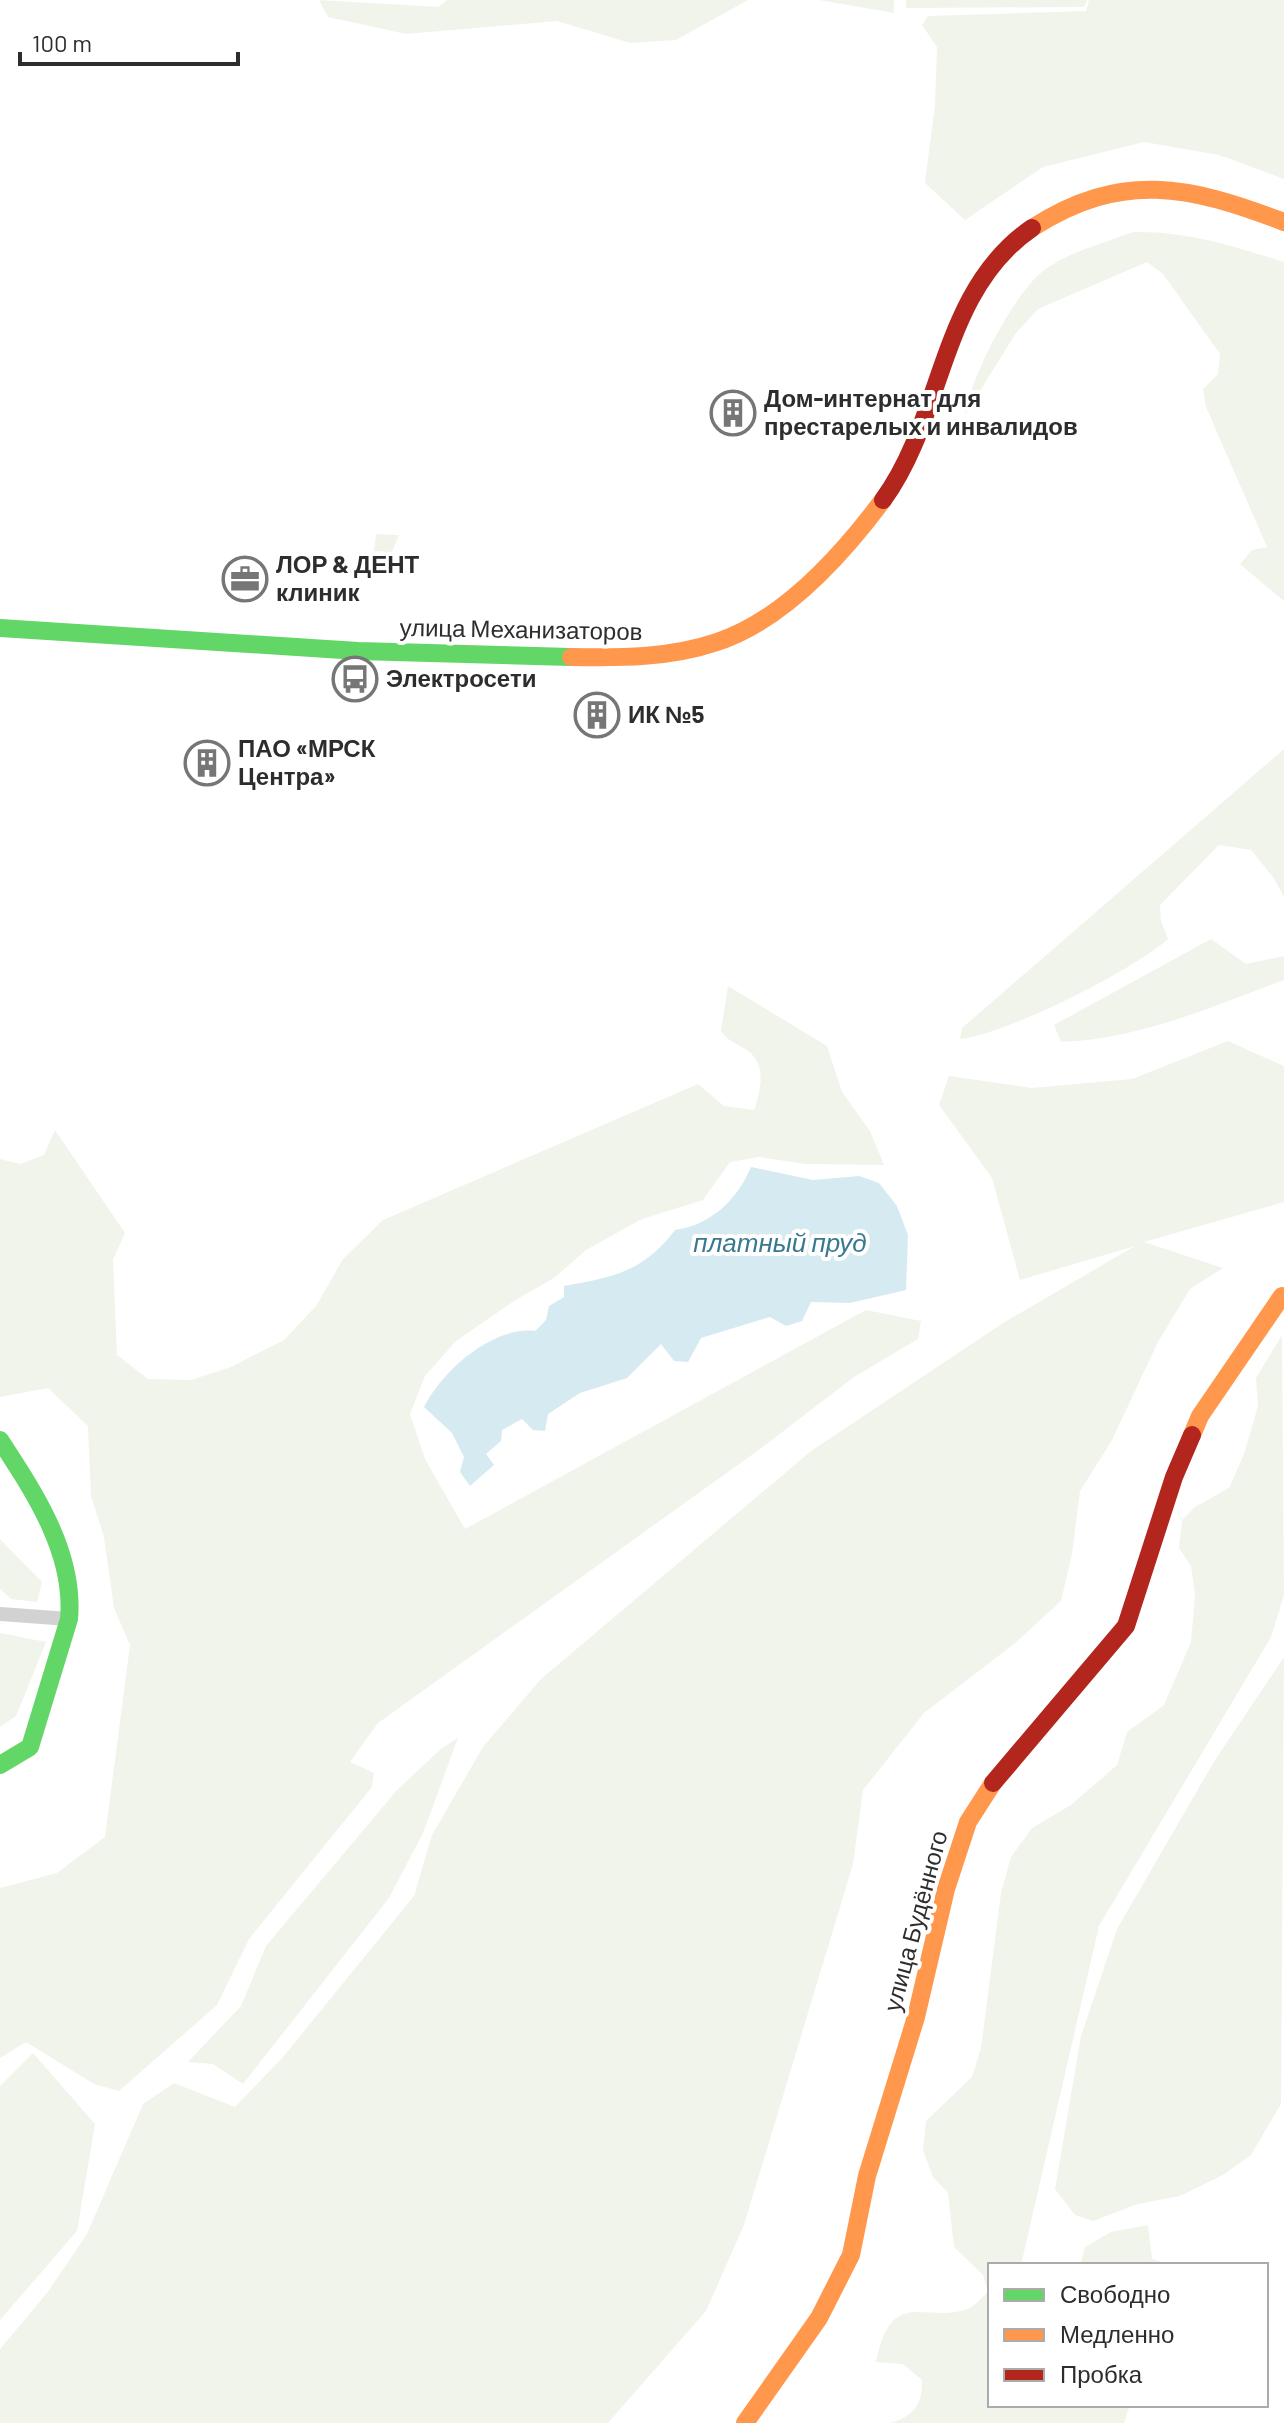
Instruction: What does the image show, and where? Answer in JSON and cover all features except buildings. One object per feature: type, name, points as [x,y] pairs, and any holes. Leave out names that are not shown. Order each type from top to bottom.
[{"type":"street","name":"улица Механизаторов","points":[[0,628],[358,651],[629,658],[721,642],[766,617],[857,537],[905,464],[956,324],[985,270],[1023,232],[1069,205],[1119,192],[1166,189],[1209,195],[1284,222]]},
{"type":"street","name":"улица Будённого","points":[[745,2423],[819,2318],[851,2255],[867,2176],[916,2017],[946,1889],[968,1822],[979,1800],[1004,1768],[1126,1626],[1174,1477],[1200,1416],[1282,1296]]},
{"type":"street","points":[[0,1440],[45,1509],[71,1597],[69,1619],[30,1747],[0,1765]]},
{"type":"street","points":[[0,1614],[69,1619]]},
{"type":"shaded area","points":[[319,0],[438,7],[447,0],[748,0],[676,40],[630,43],[557,21],[406,34],[328,17]]},
{"type":"shaded area","points":[[819,0],[894,0],[894,13]]},
{"type":"shaded area","points":[[906,0],[1087,0],[1084,7],[906,8]]},
{"type":"shaded area","points":[[1089,0],[1284,0],[1284,179],[1219,155],[1144,142],[1043,167],[965,220],[925,183],[935,105],[937,47],[922,25],[928,16],[1086,11]]},
{"type":"shaded area","points":[[1133,232],[1191,237],[1284,262],[1284,601],[1240,564],[1252,550],[1267,547],[1206,407],[1203,389],[1218,374],[1220,354],[1163,274],[1147,262],[1038,309],[1016,333],[965,415],[975,380],[995,338],[1031,283],[1064,258]]},
{"type":"shaded area","points":[[376,534],[399,535],[392,552],[374,551]]},
{"type":"shaded area","points":[[1284,749],[1284,897],[1273,877],[1251,850],[1219,845],[1160,905],[1161,921],[1168,939],[1151,952],[1037,1014],[981,1035],[960,1039],[962,1028]]},
{"type":"shaded area","points":[[1211,939],[1246,964],[1284,956],[1284,980],[1147,1028],[1090,1040],[1061,1042],[1054,1025]]},
{"type":"shaded area","points":[[728,986],[827,1046],[842,1092],[870,1131],[884,1165],[805,1164],[759,1157],[730,1162],[703,1200],[642,1219],[586,1250],[554,1278],[456,1341],[425,1376],[410,1414],[425,1459],[465,1529],[866,1310],[921,1321],[918,1339],[854,1377],[760,1449],[378,1723],[350,1762],[374,1773],[372,1787],[249,1939],[217,2005],[119,2091],[94,2084],[26,2042],[0,2058],[0,1888],[57,1873],[105,1837],[130,1645],[114,1608],[104,1537],[91,1496],[88,1426],[48,1388],[0,1397],[0,1159],[20,1164],[44,1155],[55,1130],[125,1233],[113,1260],[117,1355],[148,1379],[191,1380],[231,1367],[284,1340],[316,1306],[343,1259],[383,1220],[698,1084],[724,1106],[754,1110],[761,1078],[758,1063],[747,1050],[721,1031]]},
{"type":"shaded area","points":[[1228,1041],[1284,1066],[1284,1202],[1144,1242],[1223,1268],[1190,1289],[1158,1342],[1111,1442],[1080,1491],[1072,1554],[1061,1601],[1014,1644],[924,1713],[863,1790],[853,1864],[744,2225],[706,2311],[608,2423],[0,2423],[0,2349],[47,2293],[87,2234],[143,2104],[174,2083],[235,2107],[283,2057],[414,1896],[432,1835],[483,1747],[541,1679],[811,1451],[1003,1323],[1135,1246],[1020,1280],[992,1178],[939,1105],[949,1076],[1032,1088],[1132,1079]]},
{"type":"shaded area","points":[[1282,1335],[1284,1595],[1271,1637],[1099,1926],[1021,2263],[988,2263],[988,2292],[983,2275],[954,2247],[948,2193],[933,2177],[923,2150],[926,2121],[972,2077],[981,2048],[1001,1893],[1011,1857],[1032,1828],[1071,1805],[1117,1765],[1127,1732],[1164,1705],[1191,1642],[1195,1595],[1191,1566],[1179,1548],[1182,1520],[1195,1507],[1229,1488],[1244,1454],[1258,1406],[1256,1378]]},
{"type":"shaded area","points":[[0,1539],[42,1582],[37,1602],[11,1599],[0,1589]]},
{"type":"shaded area","points":[[0,1633],[46,1642],[16,1716],[0,1727]]},
{"type":"shaded area","points":[[1284,1657],[1281,2104],[1251,2155],[1223,2175],[1180,2196],[1138,2204],[1093,2221],[1075,2215],[1055,2189],[1081,2036],[1117,1929],[1215,1760]]},
{"type":"shaded area","points":[[458,1738],[423,1833],[389,1898],[243,2084],[213,2064],[188,2062],[241,2006],[266,1946],[397,1790],[442,1748]]},
{"type":"shaded area","points":[[33,2053],[95,2124],[77,2231],[0,2320],[0,2086]]},
{"type":"shaded area","points":[[1148,2225],[1152,2259],[1165,2263],[1081,2263],[1085,2247],[1111,2232]]},
{"type":"shaded area","points":[[988,2292],[988,2407],[1129,2407],[1124,2423],[891,2423],[915,2408],[921,2396],[922,2380],[903,2364],[876,2362],[882,2338],[891,2323],[900,2315],[912,2312],[952,2312],[976,2304]]},
{"type":"water","name":"платный пруд","points":[[751,1167],[813,1180],[859,1176],[879,1183],[897,1206],[908,1235],[906,1290],[850,1303],[811,1302],[802,1321],[786,1326],[770,1317],[701,1338],[688,1362],[674,1361],[661,1344],[627,1378],[580,1393],[548,1414],[545,1431],[533,1430],[522,1419],[502,1430],[501,1441],[486,1454],[494,1465],[470,1486],[460,1472],[464,1457],[452,1433],[424,1407],[443,1379],[486,1343],[519,1331],[535,1331],[546,1320],[549,1306],[564,1297],[564,1286],[613,1275],[639,1264],[675,1230],[711,1217],[738,1190]]},
{"type":"traffic: fast","points":[[0,628],[358,651],[571,657]]},
{"type":"traffic: fast","points":[[0,1440],[50,1524],[66,1570],[69,1594],[69,1619],[30,1747],[0,1765]]},
{"type":"traffic: slow","points":[[1032,228],[1096,198],[1126,191],[1156,190],[1218,200],[1284,222]]},
{"type":"traffic: slow","points":[[571,657],[663,654],[717,642],[742,632],[788,602],[810,583],[883,500]]},
{"type":"traffic: slow","points":[[1192,1435],[1200,1416],[1282,1296]]},
{"type":"traffic: slow","points":[[745,2423],[819,2318],[851,2255],[867,2176],[916,2017],[946,1889],[968,1822],[993,1783]]},
{"type":"traffic: jam","points":[[883,500],[903,467],[919,431],[960,320],[978,286],[1001,255],[1032,228]]},
{"type":"traffic: jam","points":[[993,1783],[1126,1626],[1174,1477],[1192,1435]]},
{"type":"place","name":"Дом-интернат для престарелых и инвалидов","points":[[733,413]]},
{"type":"place","name":"ЛОР & ДЕНТ клиник","points":[[245,579]]},
{"type":"place","name":"Электросети","points":[[355,679]]},
{"type":"place","name":"ИК №5","points":[[597,715]]},
{"type":"place","name":"ПАО «МРСК Центра»","points":[[207,763]]}]
